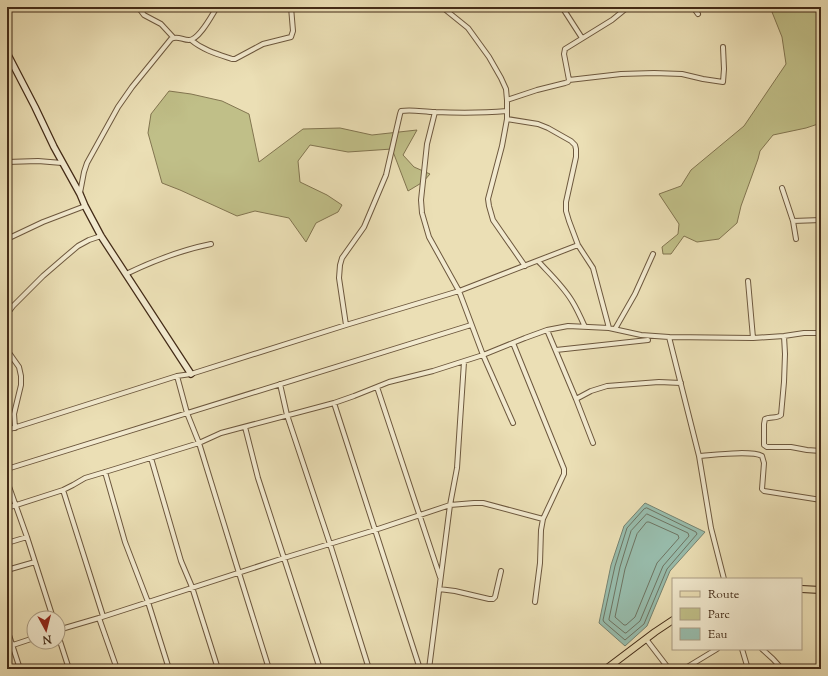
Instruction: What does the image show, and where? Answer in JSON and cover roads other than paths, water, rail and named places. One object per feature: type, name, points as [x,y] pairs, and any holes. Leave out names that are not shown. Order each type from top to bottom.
[{"type":"main road","points":[[802,589],[821,590]]},
{"type":"main road","points":[[606,669],[672,621]]},
{"type":"street","points":[[138,7],[144,15],[161,24],[173,38],[191,40],[197,45],[211,52],[232,59],[263,44],[291,38],[293,31],[291,7]]},
{"type":"street","points":[[191,40],[200,33],[217,7]]},
{"type":"street","points":[[442,7],[468,28],[489,57],[506,89],[507,119],[502,146],[488,199],[493,220],[525,266]]},
{"type":"street","points":[[562,7],[582,38]]},
{"type":"street","points":[[569,80],[564,49],[612,20],[628,7]]},
{"type":"street","points":[[693,7],[698,14]]},
{"type":"street","points":[[80,194],[87,163],[118,107],[132,87],[173,38]]},
{"type":"street","points":[[507,100],[537,90],[565,84],[569,80],[622,74],[682,74],[722,82],[724,70],[723,47]]},
{"type":"street","points":[[7,53],[62,163],[80,194],[101,236],[191,374]]},
{"type":"street","points":[[346,325],[339,278],[340,265],[342,258],[364,227],[386,175],[401,111],[507,111]]},
{"type":"street","points":[[435,112],[427,144],[421,200],[422,213],[429,237],[459,291],[483,355],[513,423]]},
{"type":"street","points":[[507,119],[538,124],[571,141],[575,145],[576,157],[566,202],[566,211],[568,221],[578,245],[593,268],[609,328]]},
{"type":"street","points":[[7,162],[38,161],[62,163]]},
{"type":"street","points":[[782,188],[793,222],[796,239]]},
{"type":"street","points":[[7,239],[43,222],[85,206]]},
{"type":"street","points":[[793,222],[821,220]]},
{"type":"street","points":[[7,314],[18,301],[64,257],[78,246],[101,236]]},
{"type":"street","points":[[126,274],[171,255],[210,244]]},
{"type":"street","points":[[7,430],[177,376],[191,374],[459,291],[578,245]]},
{"type":"street","points":[[614,329],[634,294],[653,254]]},
{"type":"street","points":[[538,261],[566,292],[573,302],[585,327]]},
{"type":"street","points":[[748,281],[753,338]]},
{"type":"street","points":[[7,469],[471,325]]},
{"type":"street","points":[[7,508],[63,490],[85,478],[200,443],[221,433],[334,403],[389,382],[464,362],[548,330],[568,326],[609,328],[641,335],[669,337],[753,338],[804,333],[821,333]]},
{"type":"street","points":[[548,330],[593,443]]},
{"type":"street","points":[[784,336],[784,382],[781,415],[765,420],[764,445],[767,447],[792,447],[821,451]]},
{"type":"street","points":[[669,337],[699,456],[711,528],[724,578]]},
{"type":"street","points":[[556,350],[648,340]]},
{"type":"street","points":[[512,343],[564,469],[564,474],[543,519],[541,530],[540,563],[535,602]]},
{"type":"street","points":[[7,350],[19,367],[21,376],[21,385],[14,414],[15,428]]},
{"type":"street","points":[[429,669],[450,505],[457,468],[464,362]]},
{"type":"street","points":[[177,376],[187,413],[200,443],[238,573],[269,669]]},
{"type":"street","points":[[576,399],[591,391],[607,386],[659,382],[681,383]]},
{"type":"street","points":[[280,384],[287,415],[330,544],[369,669]]},
{"type":"street","points":[[377,387],[441,579]]},
{"type":"street","points":[[334,403],[420,669]]},
{"type":"street","points":[[245,427],[258,478],[320,669]]},
{"type":"street","points":[[699,456],[746,453],[760,455],[762,456],[764,463],[762,489],[764,491],[821,500]]},
{"type":"street","points":[[151,458],[181,561],[192,587],[218,669]]},
{"type":"street","points":[[105,472],[125,542],[148,602],[169,669]]},
{"type":"street","points":[[7,481],[50,610]]},
{"type":"street","points":[[63,490],[117,669]]},
{"type":"street","points":[[66,628],[450,505],[483,503],[543,519]]},
{"type":"street","points":[[7,543],[26,537]]},
{"type":"street","points":[[7,570],[35,562]]},
{"type":"street","points":[[439,589],[491,599],[495,597],[501,571]]},
{"type":"street","points":[[7,629],[20,669]]},
{"type":"street","points":[[646,639],[669,669]]},
{"type":"street","points":[[7,647],[26,641]]},
{"type":"street","points":[[63,650],[69,669]]},
{"type":"street","points":[[684,669],[715,650]]},
{"type":"street","points":[[742,650],[748,669]]},
{"type":"street","points":[[763,650],[782,669]]},
{"type":"water","points":[[645,503],[705,532],[670,571],[647,626],[625,646],[599,623],[611,565],[624,526]]}]
